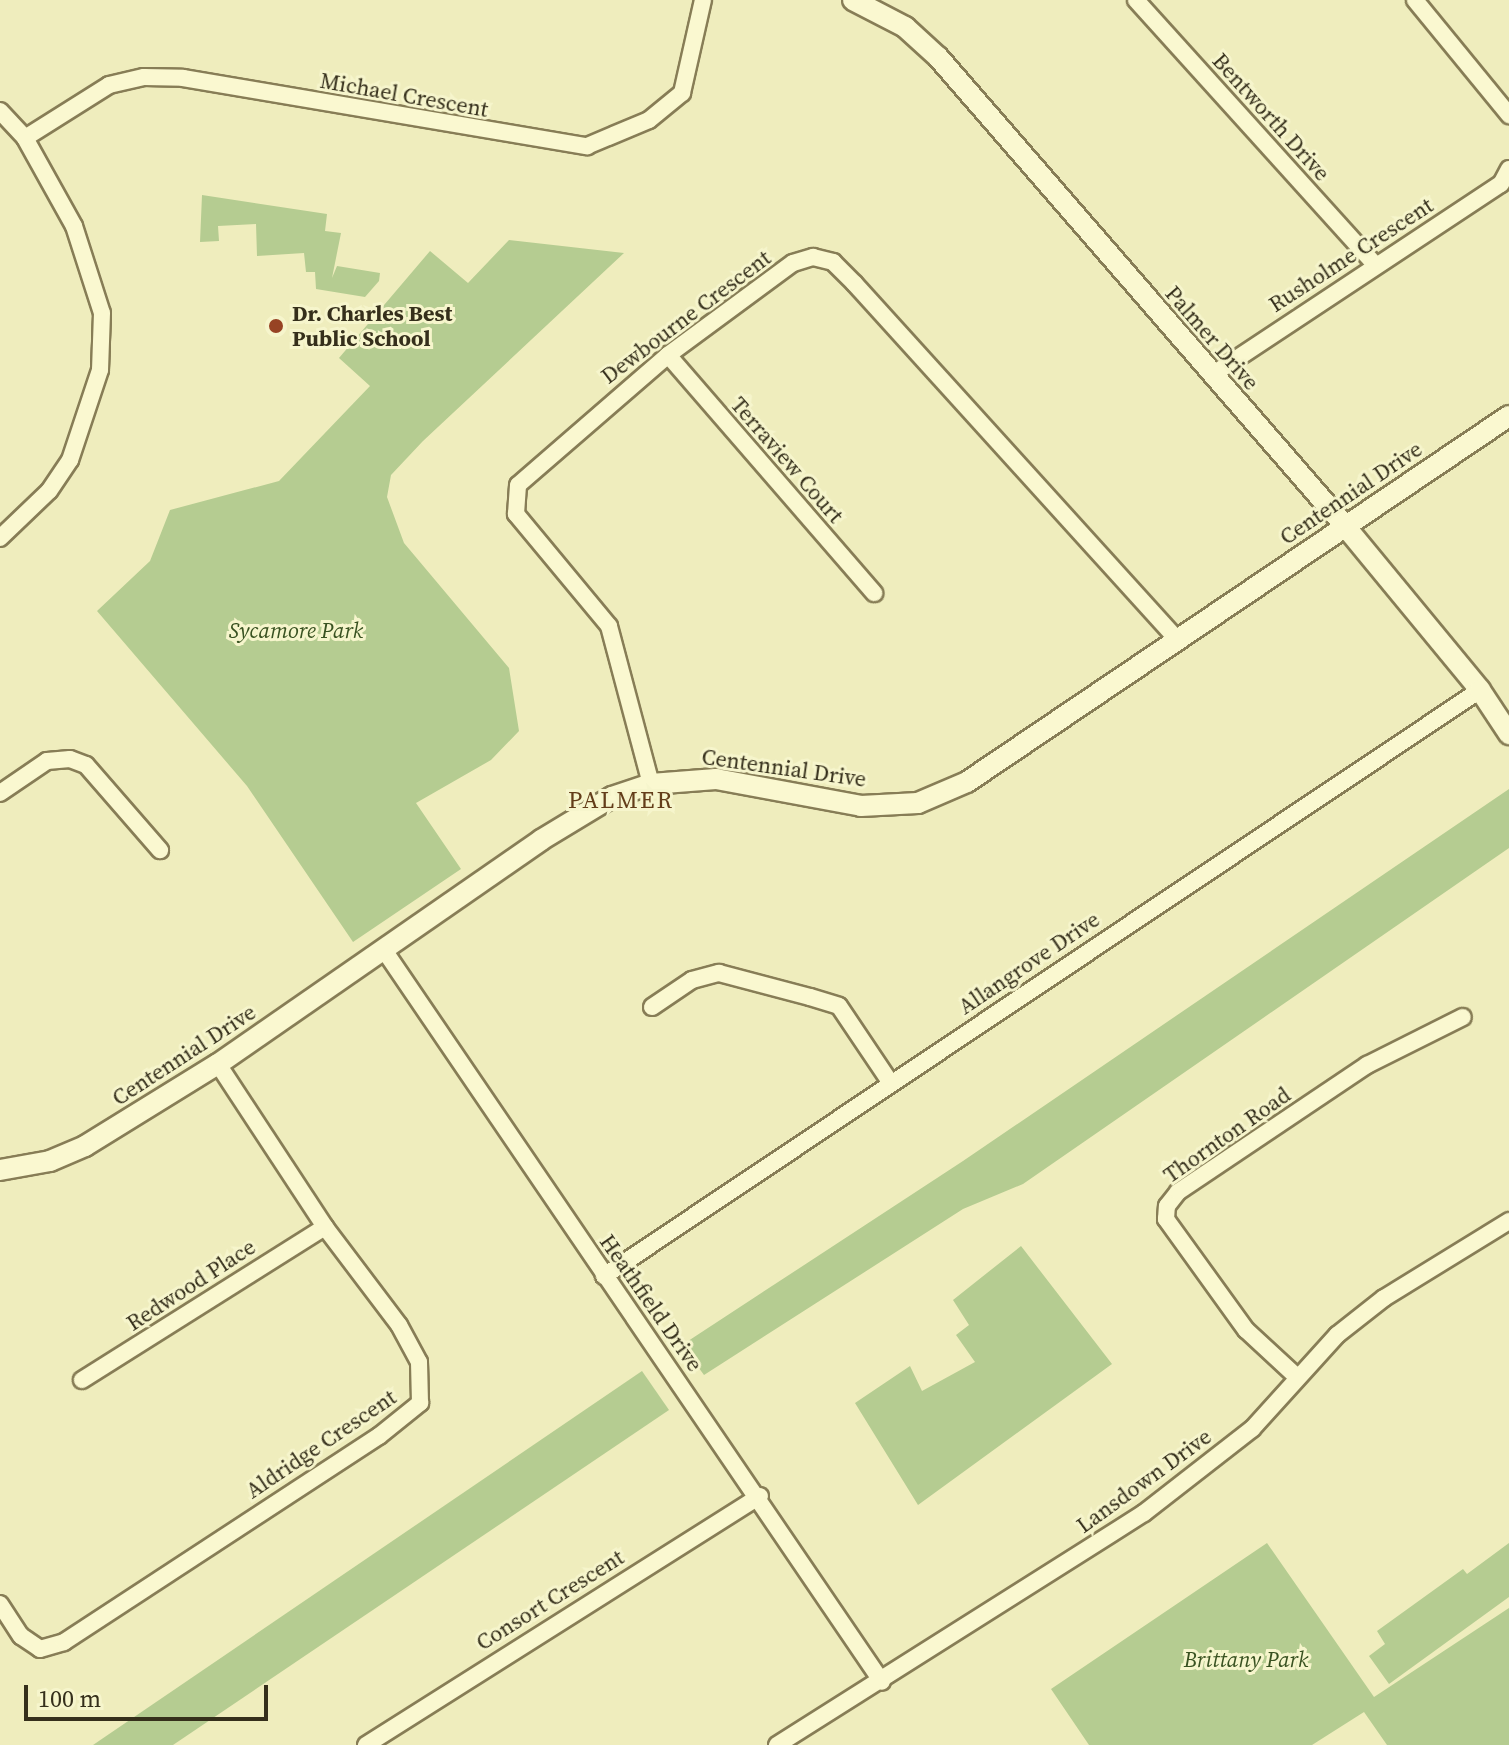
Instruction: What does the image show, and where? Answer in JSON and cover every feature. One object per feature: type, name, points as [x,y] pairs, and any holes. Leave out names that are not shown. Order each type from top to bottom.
[{"type":"street","name":"Michael Crescent","points":[[25,138],[109,85],[144,77],[183,78],[587,146],[649,120],[682,93],[703,0]]},
{"type":"street","name":"Palmer Drive","points":[[853,0],[905,27],[938,57],[1345,526],[1480,690],[1509,734]]},
{"type":"street","name":"Bentworth Drive","points":[[1136,0],[1374,263]]},
{"type":"street","points":[[1415,0],[1509,115]]},
{"type":"street","points":[[0,111],[25,138],[87,254],[102,313],[100,370],[70,460],[49,491],[0,538]]},
{"type":"street","name":"Rusholme Crescent","points":[[1212,375],[1374,263],[1501,184],[1509,169]]},
{"type":"street","name":"Dewbourne Crescent","points":[[651,784],[609,626],[516,514],[518,485],[668,355],[793,263],[813,257],[833,262],[1177,639]]},
{"type":"street","name":"Terraview Court","points":[[668,355],[874,593]]},
{"type":"street","name":"Centennial Drive","points":[[0,1170],[50,1161],[85,1146],[218,1064],[541,840],[612,797],[651,784],[716,779],[861,806],[918,803],[967,782],[1509,416]]},
{"type":"street","name":"Allangrove Drive","points":[[604,1276],[1480,690]]},
{"type":"street","points":[[0,793],[47,761],[78,762],[86,765],[160,850]]},
{"type":"street","name":"Heathfield Drive","points":[[384,950],[604,1276],[760,1496],[882,1682]]},
{"type":"street","points":[[652,1007],[692,980],[719,973],[839,1006],[890,1082]]},
{"type":"street","name":"Thornton Road","points":[[1297,1377],[1246,1330],[1166,1219],[1167,1206],[1178,1192],[1367,1065],[1463,1017]]},
{"type":"street","name":"Aldridge Crescent","points":[[0,1604],[21,1636],[40,1649],[64,1642],[379,1436],[420,1403],[419,1362],[399,1325],[325,1227],[218,1064]]},
{"type":"street","name":"Lansdown Drive","points":[[777,1745],[882,1682],[1144,1513],[1252,1429],[1337,1335],[1384,1298],[1509,1221]]},
{"type":"street","name":"Redwood Place","points":[[82,1380],[325,1227]]},
{"type":"street","name":"Consort Crescent","points":[[366,1745],[760,1496]]},
{"type":"green space","points":[[202,195],[327,214],[325,231],[341,233],[332,278],[337,266],[380,273],[379,281],[365,297],[316,289],[315,272],[306,272],[304,253],[257,256],[256,224],[218,226],[219,241],[200,242]]},
{"type":"green space","name":"Sycamore Park","points":[[509,240],[624,253],[423,441],[391,475],[387,497],[404,543],[509,668],[519,731],[491,760],[416,803],[461,869],[353,942],[247,786],[97,611],[150,561],[170,510],[279,481],[370,386],[339,358],[430,251],[468,283]]},
{"type":"green space","points":[[1509,789],[1509,848],[1023,1184],[963,1209],[704,1375],[682,1345],[963,1161]]},
{"type":"green space","points":[[1021,1246],[1112,1364],[918,1505],[855,1403],[910,1366],[922,1391],[975,1362],[956,1335],[969,1325],[953,1300]]},
{"type":"green space","points":[[642,1371],[669,1410],[173,1745],[93,1745]]},
{"type":"green space","name":"Brittany Park","points":[[1267,1543],[1374,1697],[1509,1608],[1509,1745],[1387,1745],[1364,1712],[1312,1745],[1089,1745],[1051,1689]]},
{"type":"green space","points":[[1509,1543],[1509,1597],[1389,1684],[1369,1656],[1385,1644],[1377,1631],[1463,1569],[1467,1574]]},
{"type":"place","name":"Dr. Charles Best Public School","points":[[276,326]]},
{"type":"district","name":"PALMER","points":[[621,800]]}]
